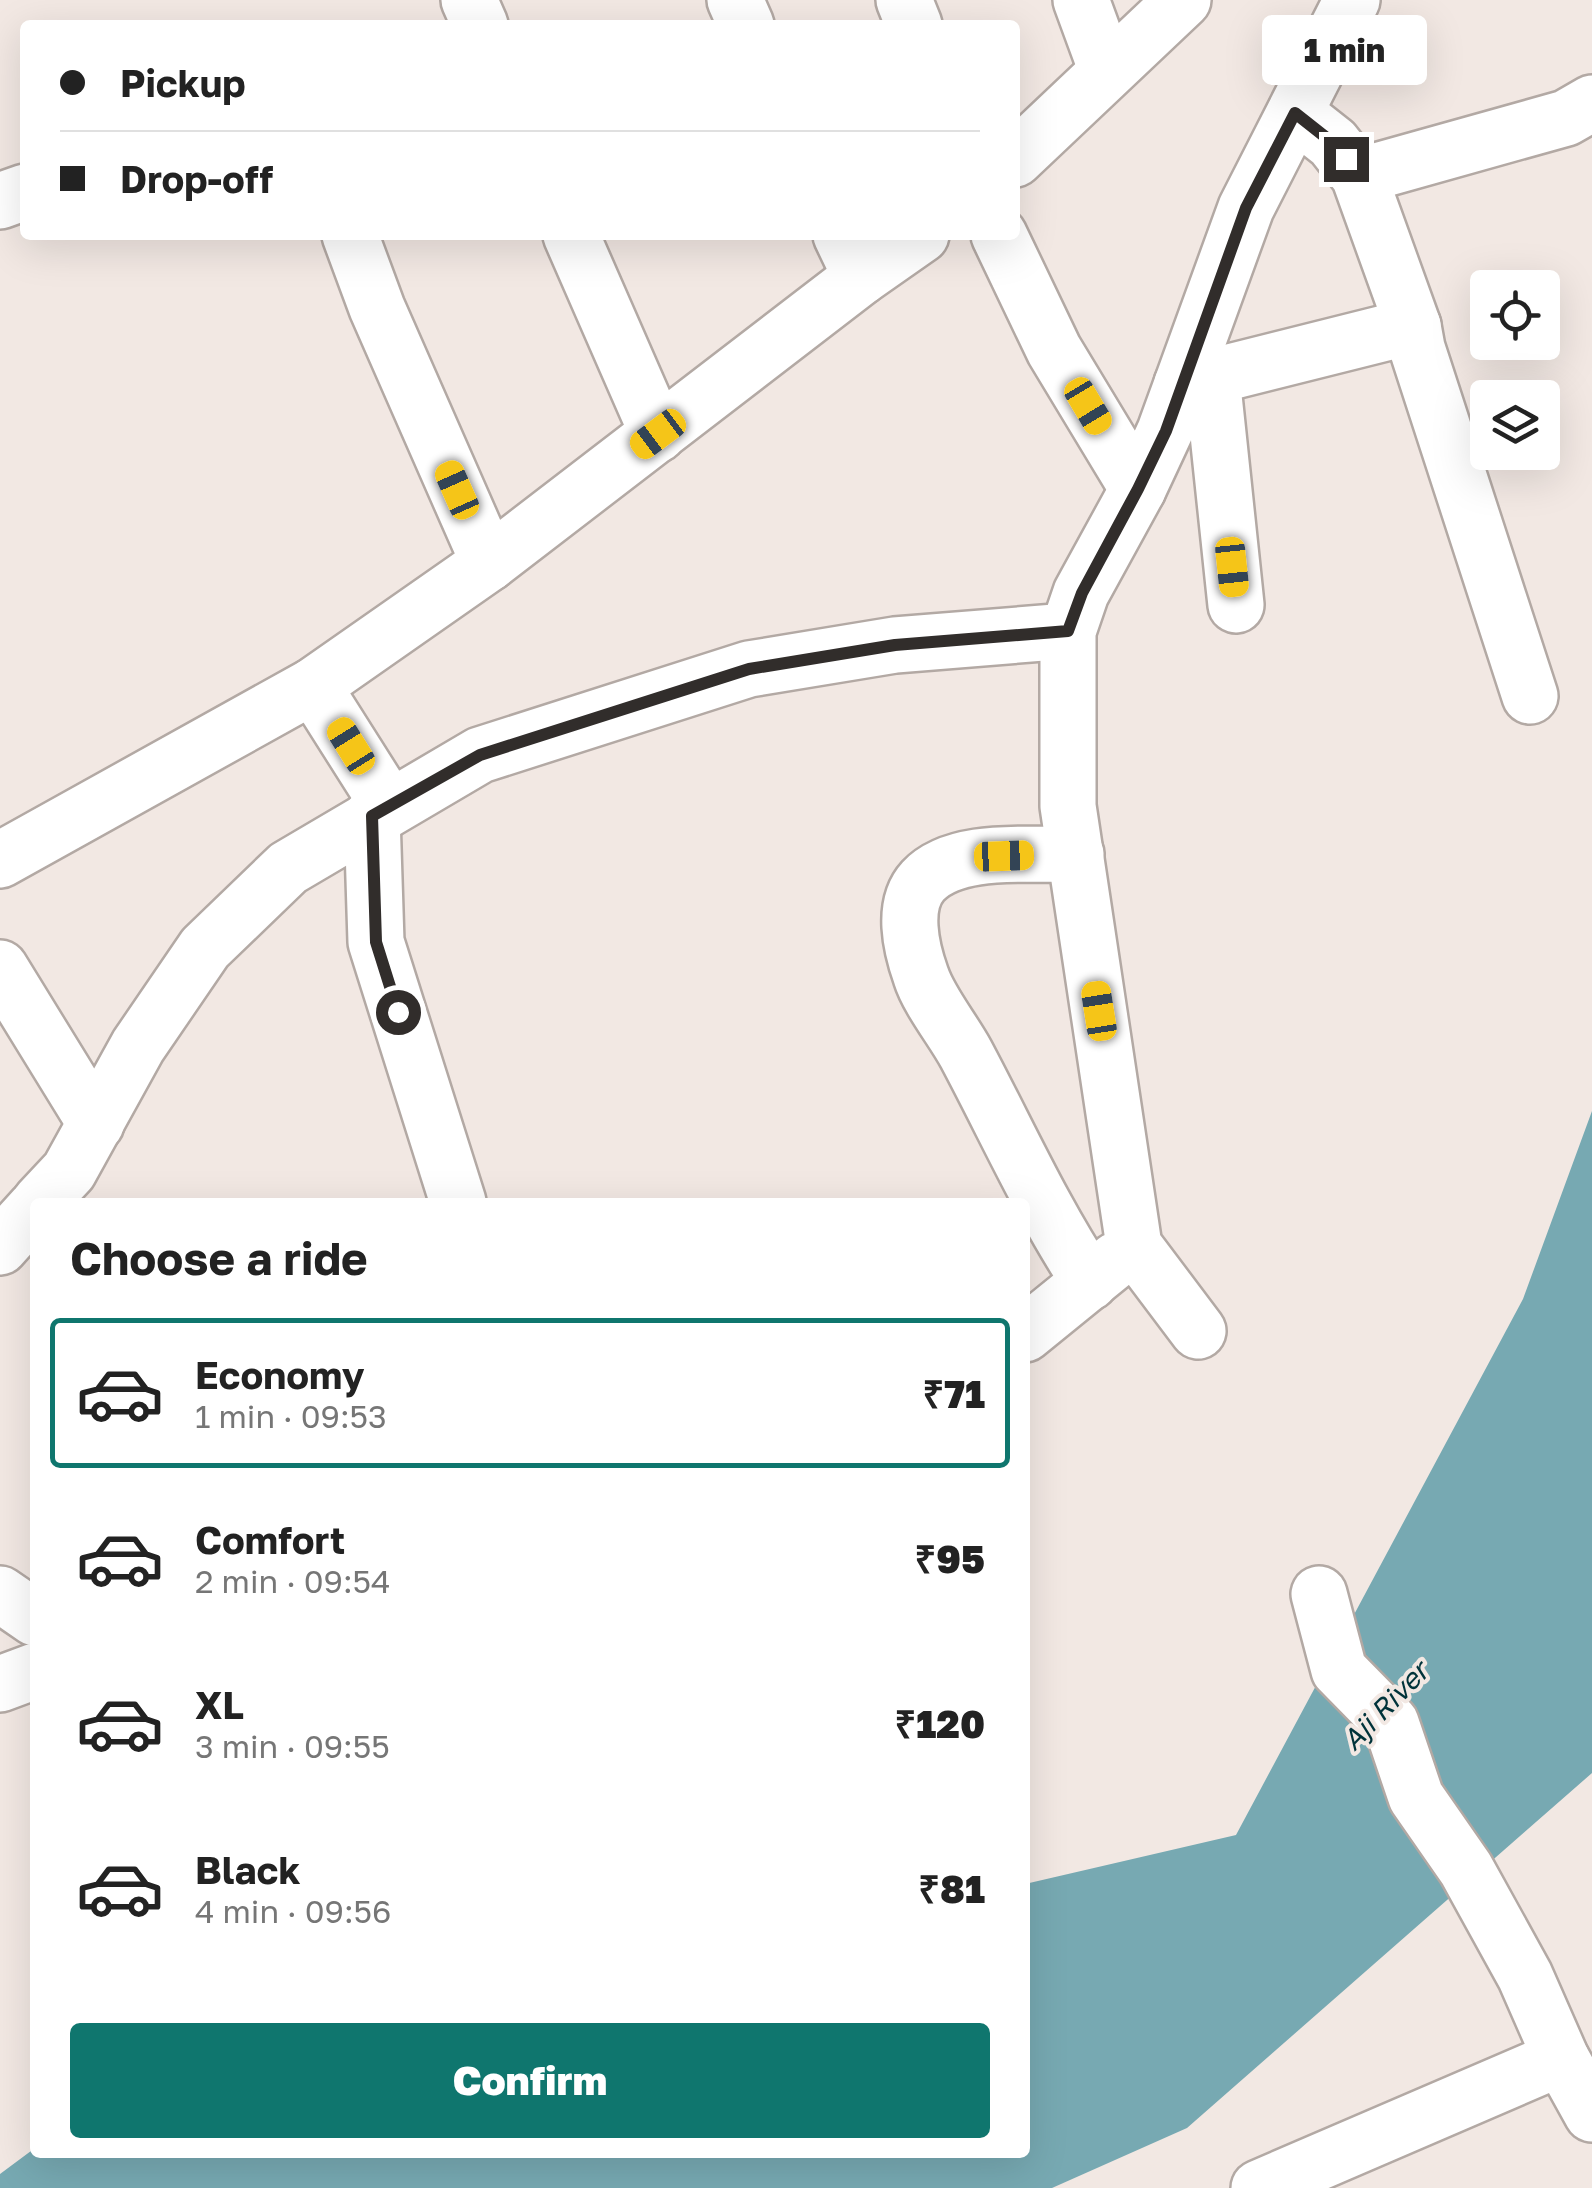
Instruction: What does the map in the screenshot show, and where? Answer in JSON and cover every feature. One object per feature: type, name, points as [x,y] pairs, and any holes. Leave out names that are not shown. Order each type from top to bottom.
[{"type":"street","points":[[1080,0],[1107,70]]},
{"type":"street","points":[[1020,154],[1183,0]]},
{"type":"street","points":[[1198,1331],[1134,1246],[1068,806],[1068,631],[1088,578],[1197,380],[1246,208],[1352,0]]},
{"type":"street","points":[[1359,176],[1566,118],[1592,104]]},
{"type":"street","points":[[1295,113],[1333,143],[1359,176],[1413,326],[1530,696]]},
{"type":"street","points":[[352,240],[377,308],[490,563]]},
{"type":"street","points":[[573,240],[658,434]]},
{"type":"street","points":[[0,860],[313,686],[490,563],[658,434],[851,256],[904,240]]},
{"type":"street","points":[[1001,240],[1054,350],[1138,489]]},
{"type":"street","points":[[1197,380],[1413,326]]},
{"type":"street","points":[[1197,380],[1236,606]]},
{"type":"street","points":[[44,1198],[69,1171],[138,1046],[205,948],[288,868],[480,755],[749,669],[895,645],[1068,631]]},
{"type":"street","points":[[313,686],[381,811],[376,942],[457,1198]]},
{"type":"street","points":[[1076,854],[968,858],[942,865],[920,883],[910,904],[911,938],[921,979],[951,1026],[1058,1234],[1090,1282]]},
{"type":"street","points":[[0,968],[96,1124]]},
{"type":"street","points":[[0,1246],[30,1213]]},
{"type":"street","points":[[1030,1330],[1134,1246]]},
{"type":"street","points":[[0,1594],[30,1615]]},
{"type":"street","points":[[1319,1594],[1339,1670],[1391,1722],[1416,1796],[1466,1869],[1525,1976],[1592,2114]]},
{"type":"street","points":[[0,1684],[30,1673]]},
{"type":"street","points":[[1258,2188],[1562,2058]]},
{"type":"water","name":"Aji River","points":[[1592,1111],[1592,1773],[1187,2128],[1052,2188],[0,2188],[0,2174],[30,2152],[30,2158],[1030,2158],[1030,1883],[1236,1835],[1523,1299]]},
{"type":"route","points":[[398,1012],[376,942],[372,816],[389,806],[480,755],[749,669],[895,645],[1068,631],[1103,550],[1166,431],[1246,208],[1295,113],[1333,143],[1346,159]]}]
